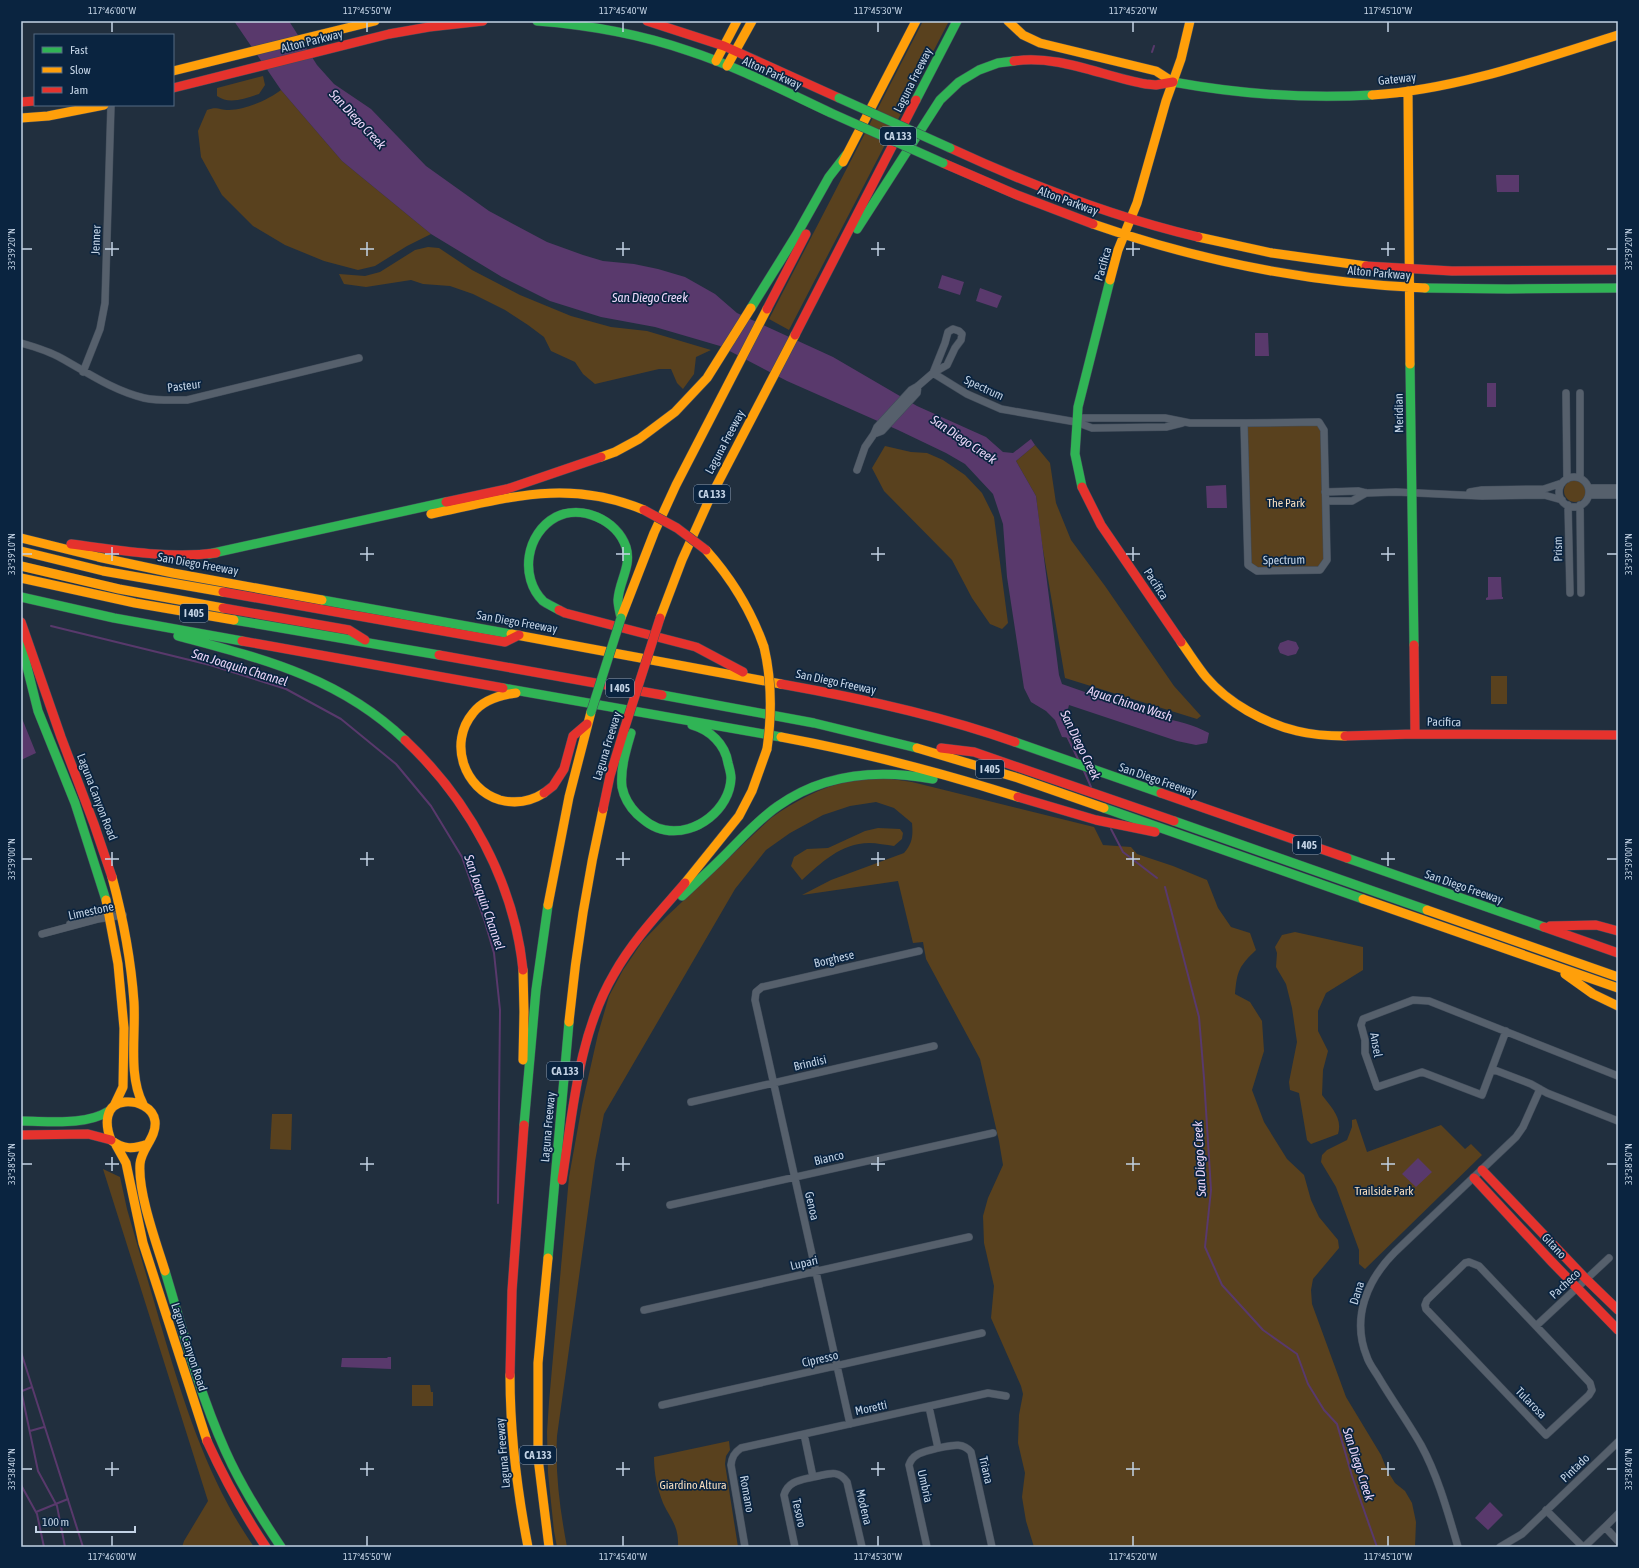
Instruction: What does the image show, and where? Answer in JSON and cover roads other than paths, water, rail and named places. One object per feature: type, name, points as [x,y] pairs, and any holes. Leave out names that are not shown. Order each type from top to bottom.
[{"type":"main road","name":"Alton Parkway","points":[[174,71],[375,21]]},
{"type":"main road","name":"Alton Parkway","points":[[174,88],[420,28],[483,21]]},
{"type":"main road","name":"Alton Parkway","points":[[537,21],[573,24],[618,31],[668,44],[716,61],[943,163],[1049,208],[1124,234],[1183,252],[1264,270],[1325,280],[1409,288],[1471,290],[1618,288]]},
{"type":"main road","name":"Alton Parkway","points":[[647,21],[673,28],[724,46],[1036,186],[1088,205],[1195,237],[1277,254],[1353,265],[1488,272],[1618,270]]},
{"type":"main road","points":[[716,61],[737,21]]},
{"type":"main road","points":[[727,66],[752,21]]},
{"type":"main road","name":"Laguna Freeway","points":[[549,1547],[538,1458],[538,1363],[577,947],[592,857],[610,776],[628,731],[643,687],[640,677],[660,618],[682,560],[709,500],[957,21]]},
{"type":"main road","points":[[1008,21],[1023,35],[1040,43],[1156,71],[1173,82]]},
{"type":"main road","name":"Pacifica","points":[[1190,21],[1181,59],[1166,101],[1137,203],[1124,234],[1107,293],[1094,349],[1078,407],[1075,454],[1081,484],[1085,495],[1101,525],[1196,664],[1218,689],[1261,719],[1298,731],[1325,736],[1415,734],[1618,735]]},
{"type":"main road","name":"Laguna Freeway","points":[[528,1547],[517,1482],[511,1406],[512,1281],[523,1139],[542,941],[564,817],[587,724],[622,613],[654,533],[676,485],[914,23]]},
{"type":"main road","name":"Gateway","points":[[1173,82],[1226,92],[1287,97],[1408,92],[1481,77],[1618,35]]},
{"type":"main road","points":[[838,252],[858,228],[940,100],[953,87],[976,71],[995,64],[1016,60],[1034,60],[1083,68],[1150,85],[1173,82]]},
{"type":"main road","name":"Meridian","points":[[1408,92],[1415,734]]},
{"type":"main road","points":[[21,102],[34,101]]},
{"type":"main road","points":[[21,118],[48,116],[99,106]]},
{"type":"main road","points":[[209,554],[474,497],[536,480],[603,457],[639,439],[675,412],[700,386],[724,351],[797,234],[829,177],[846,155]]},
{"type":"main road","points":[[23,538],[160,554],[209,554],[536,494],[564,492],[588,494],[615,499],[644,510],[677,528],[706,550],[725,572],[742,596],[754,619],[768,663],[772,704],[767,749],[754,786],[739,816],[620,961],[596,1011],[580,1077],[561,1188],[554,1268],[545,1287]]},
{"type":"main road","points":[[622,613],[618,601],[629,562],[626,546],[615,528],[602,518],[594,515],[577,513],[562,515],[548,523],[536,534],[530,546],[527,560],[527,570],[535,592],[549,606],[564,613],[696,647],[753,678]]},
{"type":"main road","name":"San Diego Freeway","points":[[23,538],[98,557],[173,573],[753,678],[828,692],[907,710],[995,735],[1618,953]]},
{"type":"main road","points":[[21,551],[103,571],[505,642],[519,635]]},
{"type":"main road","points":[[21,566],[119,589],[349,630],[369,643]]},
{"type":"main road","name":"I 405","points":[[21,578],[135,603],[369,643],[814,723],[896,742],[985,768],[1082,801],[1554,967],[1618,988]]},
{"type":"main road","points":[[21,597],[114,618],[841,748],[942,774],[1090,820],[1124,828],[1180,836]]},
{"type":"main road","points":[[114,618],[276,664],[297,671],[326,684],[367,708],[388,725],[416,749],[449,787],[469,815],[490,854],[505,891],[519,946],[525,998],[521,1101],[523,1139]]},
{"type":"main road","name":"Laguna Canyon Road","points":[[21,622],[67,752],[93,816],[113,876],[122,911],[134,1007],[135,1084],[139,1098],[143,1104]]},
{"type":"main road","name":"Laguna Canyon Road","points":[[21,629],[25,659],[38,711],[75,803],[97,868],[110,913],[118,964],[124,1028],[123,1087],[120,1096],[111,1109]]},
{"type":"main road","points":[[531,692],[502,694],[488,700],[474,710],[463,730],[460,746],[464,769],[477,788],[489,796],[503,801],[519,802],[535,798],[548,791],[557,782],[565,767],[574,734],[587,724]]},
{"type":"main road","points":[[615,707],[633,714],[698,726],[716,738],[724,749],[729,761],[731,777],[727,798],[713,817],[694,828],[672,831],[652,826],[636,814],[624,795],[622,784],[622,769],[628,731]]},
{"type":"main road","points":[[896,742],[974,752],[1618,977]]},
{"type":"main road","points":[[638,938],[763,818],[790,798],[820,784],[857,775],[893,773],[922,776],[1002,792]]},
{"type":"main road","points":[[1541,926],[1596,925],[1618,932]]},
{"type":"main road","points":[[1554,967],[1593,994],[1618,1006]]},
{"type":"main road","points":[[21,1121],[87,1120],[99,1117],[124,1102],[143,1104],[151,1112],[154,1120],[154,1130],[148,1144],[132,1149],[124,1149],[113,1142],[91,1134],[21,1135]]},
{"type":"main road","points":[[111,1109],[106,1125],[113,1142]]},
{"type":"main road","name":"Laguna Canyon Road","points":[[113,1142],[126,1163],[143,1243],[206,1440],[222,1475],[249,1522],[266,1547]]},
{"type":"main road","name":"Laguna Canyon Road","points":[[148,1144],[142,1154],[140,1167],[146,1202],[157,1244],[204,1398],[218,1436],[233,1469],[260,1516],[282,1547]]},
{"type":"main road","name":"Gitano","points":[[1482,1170],[1586,1279],[1618,1310]]},
{"type":"main road","name":"Gitano","points":[[1474,1178],[1618,1330]]},
{"type":"main road","points":[[196,1406],[204,1398]]},
{"type":"street","name":"Jenner","points":[[84,372],[100,329],[105,303],[111,106]]},
{"type":"street","points":[[857,470],[865,447],[874,434],[932,373],[947,365],[955,348],[961,340],[962,334],[959,331],[953,329],[948,332],[945,344],[932,373]]},
{"type":"street","name":"Pasteur","points":[[21,343],[61,358],[84,372],[128,393],[145,398],[168,400],[187,400],[358,358]]},
{"type":"street","name":"Spectrum","points":[[932,373],[967,394],[1001,409],[1076,422],[1092,428],[1166,427],[1184,423],[1319,422],[1324,430],[1327,560],[1320,570],[1257,571],[1248,564],[1244,423]]},
{"type":"street","points":[[1562,500],[1559,492],[1564,481],[1566,393]]},
{"type":"street","points":[[1580,393],[1580,478]]},
{"type":"street","points":[[1325,492],[1358,491],[1366,493],[1396,492],[1412,494],[1462,494],[1482,496],[1544,495],[1562,500],[1568,505],[1572,506],[1580,505],[1587,500],[1589,492],[1587,483],[1580,478],[1572,477],[1544,489],[1482,490],[1462,494]]},
{"type":"street","points":[[1589,492],[1618,488]]},
{"type":"street","points":[[1589,492],[1618,494]]},
{"type":"street","points":[[1326,501],[1352,501],[1366,493]]},
{"type":"street","name":"Prism","points":[[1568,505],[1570,593]]},
{"type":"street","name":"Prism","points":[[1580,505],[1581,592]]},
{"type":"street","name":"Limestone","points":[[42,934],[63,928],[94,913],[122,911]]},
{"type":"street","name":"Borghese","points":[[756,992],[762,987],[919,951]]},
{"type":"street","name":"Genoa","points":[[756,992],[755,1000],[850,1424]]},
{"type":"street","name":"Ansel","points":[[1506,1031],[1482,1095],[1422,1072],[1377,1087],[1367,1060],[1361,1022],[1363,1019],[1413,1000],[1433,1002],[1506,1031],[1618,1076]]},
{"type":"street","name":"Brindisi","points":[[691,1102],[934,1046]]},
{"type":"street","points":[[1492,1069],[1618,1121]]},
{"type":"street","name":"Dana","points":[[1458,1547],[1448,1510],[1421,1445],[1368,1360],[1361,1335],[1361,1322],[1365,1296],[1370,1283],[1386,1261],[1474,1178],[1519,1132],[1540,1089]]},
{"type":"street","name":"Bianco","points":[[670,1205],[993,1133]]},
{"type":"street","name":"Lupari","points":[[644,1310],[969,1237]]},
{"type":"street","name":"Pacheco","points":[[1536,1326],[1609,1258]]},
{"type":"street","name":"Tularosa","points":[[1469,1262],[1479,1266],[1536,1326],[1592,1386],[1589,1395],[1546,1435],[1426,1309],[1425,1305],[1427,1300],[1464,1264],[1469,1262]]},
{"type":"street","name":"Cipresso","points":[[662,1406],[982,1333]]},
{"type":"street","name":"Moretti","points":[[741,1448],[988,1393],[1006,1396]]},
{"type":"street","points":[[929,1407],[938,1448]]},
{"type":"street","points":[[804,1434],[813,1477]]},
{"type":"street","name":"Pintado","points":[[1500,1547],[1522,1534],[1618,1442]]},
{"type":"street","name":"Triana","points":[[938,1448],[960,1444],[966,1446],[971,1452],[992,1547]]},
{"type":"street","name":"Romano","points":[[741,1448],[735,1452],[732,1457],[731,1465],[745,1547]]},
{"type":"street","name":"Umbria","points":[[927,1547],[909,1465],[911,1459],[916,1454],[938,1448]]},
{"type":"street","name":"Modena","points":[[813,1477],[835,1473],[842,1475],[847,1482],[862,1547]]},
{"type":"street","name":"Tesoro","points":[[795,1547],[784,1495],[787,1488],[794,1482],[813,1477]]},
{"type":"street","points":[[1546,1510],[1583,1547],[1618,1514]]},
{"type":"street","points":[[1604,1527],[1618,1541]]},
{"type":"water","name":"San Diego Creek","points":[[234,21],[289,21],[317,65],[334,84],[371,109],[426,166],[489,211],[547,242],[603,261],[634,264],[685,277],[715,294],[737,313],[833,357],[917,406],[986,437],[1003,452],[1013,453],[1031,439],[1035,445],[1016,461],[1036,496],[1059,675],[1062,684],[1159,718],[1191,725],[1209,733],[1207,743],[1196,745],[1177,741],[1069,705],[1067,713],[1077,734],[1071,738],[1062,737],[1055,720],[1046,711],[1031,702],[1024,688],[1007,577],[1003,524],[993,494],[965,464],[946,453],[898,430],[787,381],[720,346],[655,327],[601,317],[550,301],[502,277],[431,234],[342,161],[281,90]]},
{"type":"water","points":[[1496,175],[1519,175],[1519,192],[1497,192]]},
{"type":"water","points":[[942,275],[964,282],[960,295],[938,288]]},
{"type":"water","points":[[980,288],[1002,296],[997,308],[976,301]]},
{"type":"water","points":[[1255,333],[1268,333],[1269,356],[1255,356]]},
{"type":"water","points":[[1487,383],[1496,383],[1496,407],[1487,407]]},
{"type":"water","points":[[1226,485],[1227,508],[1207,508],[1206,486]]},
{"type":"water","points":[[1488,577],[1501,577],[1503,599],[1486,600],[1488,597]]},
{"type":"water","points":[[1288,640],[1296,642],[1299,648],[1296,654],[1288,656],[1280,653],[1278,648],[1280,643]]},
{"type":"water","points":[[21,716],[36,753],[21,760]]},
{"type":"water","points":[[1418,1158],[1432,1172],[1416,1187],[1402,1174]]},
{"type":"water","points":[[391,1357],[391,1369],[341,1367],[342,1358]]},
{"type":"water","points":[[1490,1502],[1503,1515],[1488,1530],[1475,1518]]},
{"type":"waterway","points":[[1152,52],[1154,46]]},
{"type":"waterway","name":"San Joaquin Channel","points":[[51,626],[210,665],[286,689],[341,719],[396,764],[431,806],[462,857],[485,922],[494,953],[500,1010],[498,1203]]},
{"type":"waterway","name":"San Diego Creek","points":[[1067,736],[1078,759]]},
{"type":"waterway","name":"San Diego Creek","points":[[1084,771],[1091,787]]},
{"type":"waterway","name":"San Diego Creek","points":[[1111,829],[1123,852],[1157,878]]},
{"type":"waterway","name":"San Diego Creek","points":[[1165,887],[1199,1017],[1211,1190],[1205,1247],[1222,1285],[1263,1330],[1297,1354],[1308,1384],[1324,1410],[1337,1424],[1352,1476],[1377,1547]]},
{"type":"waterway","points":[[21,1352],[83,1547]]},
{"type":"waterway","points":[[22,1391],[32,1387]]},
{"type":"waterway","points":[[21,1390],[38,1471],[57,1506],[65,1547]]},
{"type":"waterway","points":[[30,1431],[44,1427]]},
{"type":"waterway","points":[[21,1485],[37,1514],[44,1547]]},
{"type":"waterway","points":[[36,1512],[68,1499]]},
{"type":"park label","name":"The Park","points":[[1286,503]]},
{"type":"park label","name":"Trailside Park","points":[[1384,1191]]},
{"type":"park label","name":"Giardino Altura","points":[[693,1485]]},
{"type":"water label","name":"Agua Chinon Wash","points":[[1130,703]]}]
